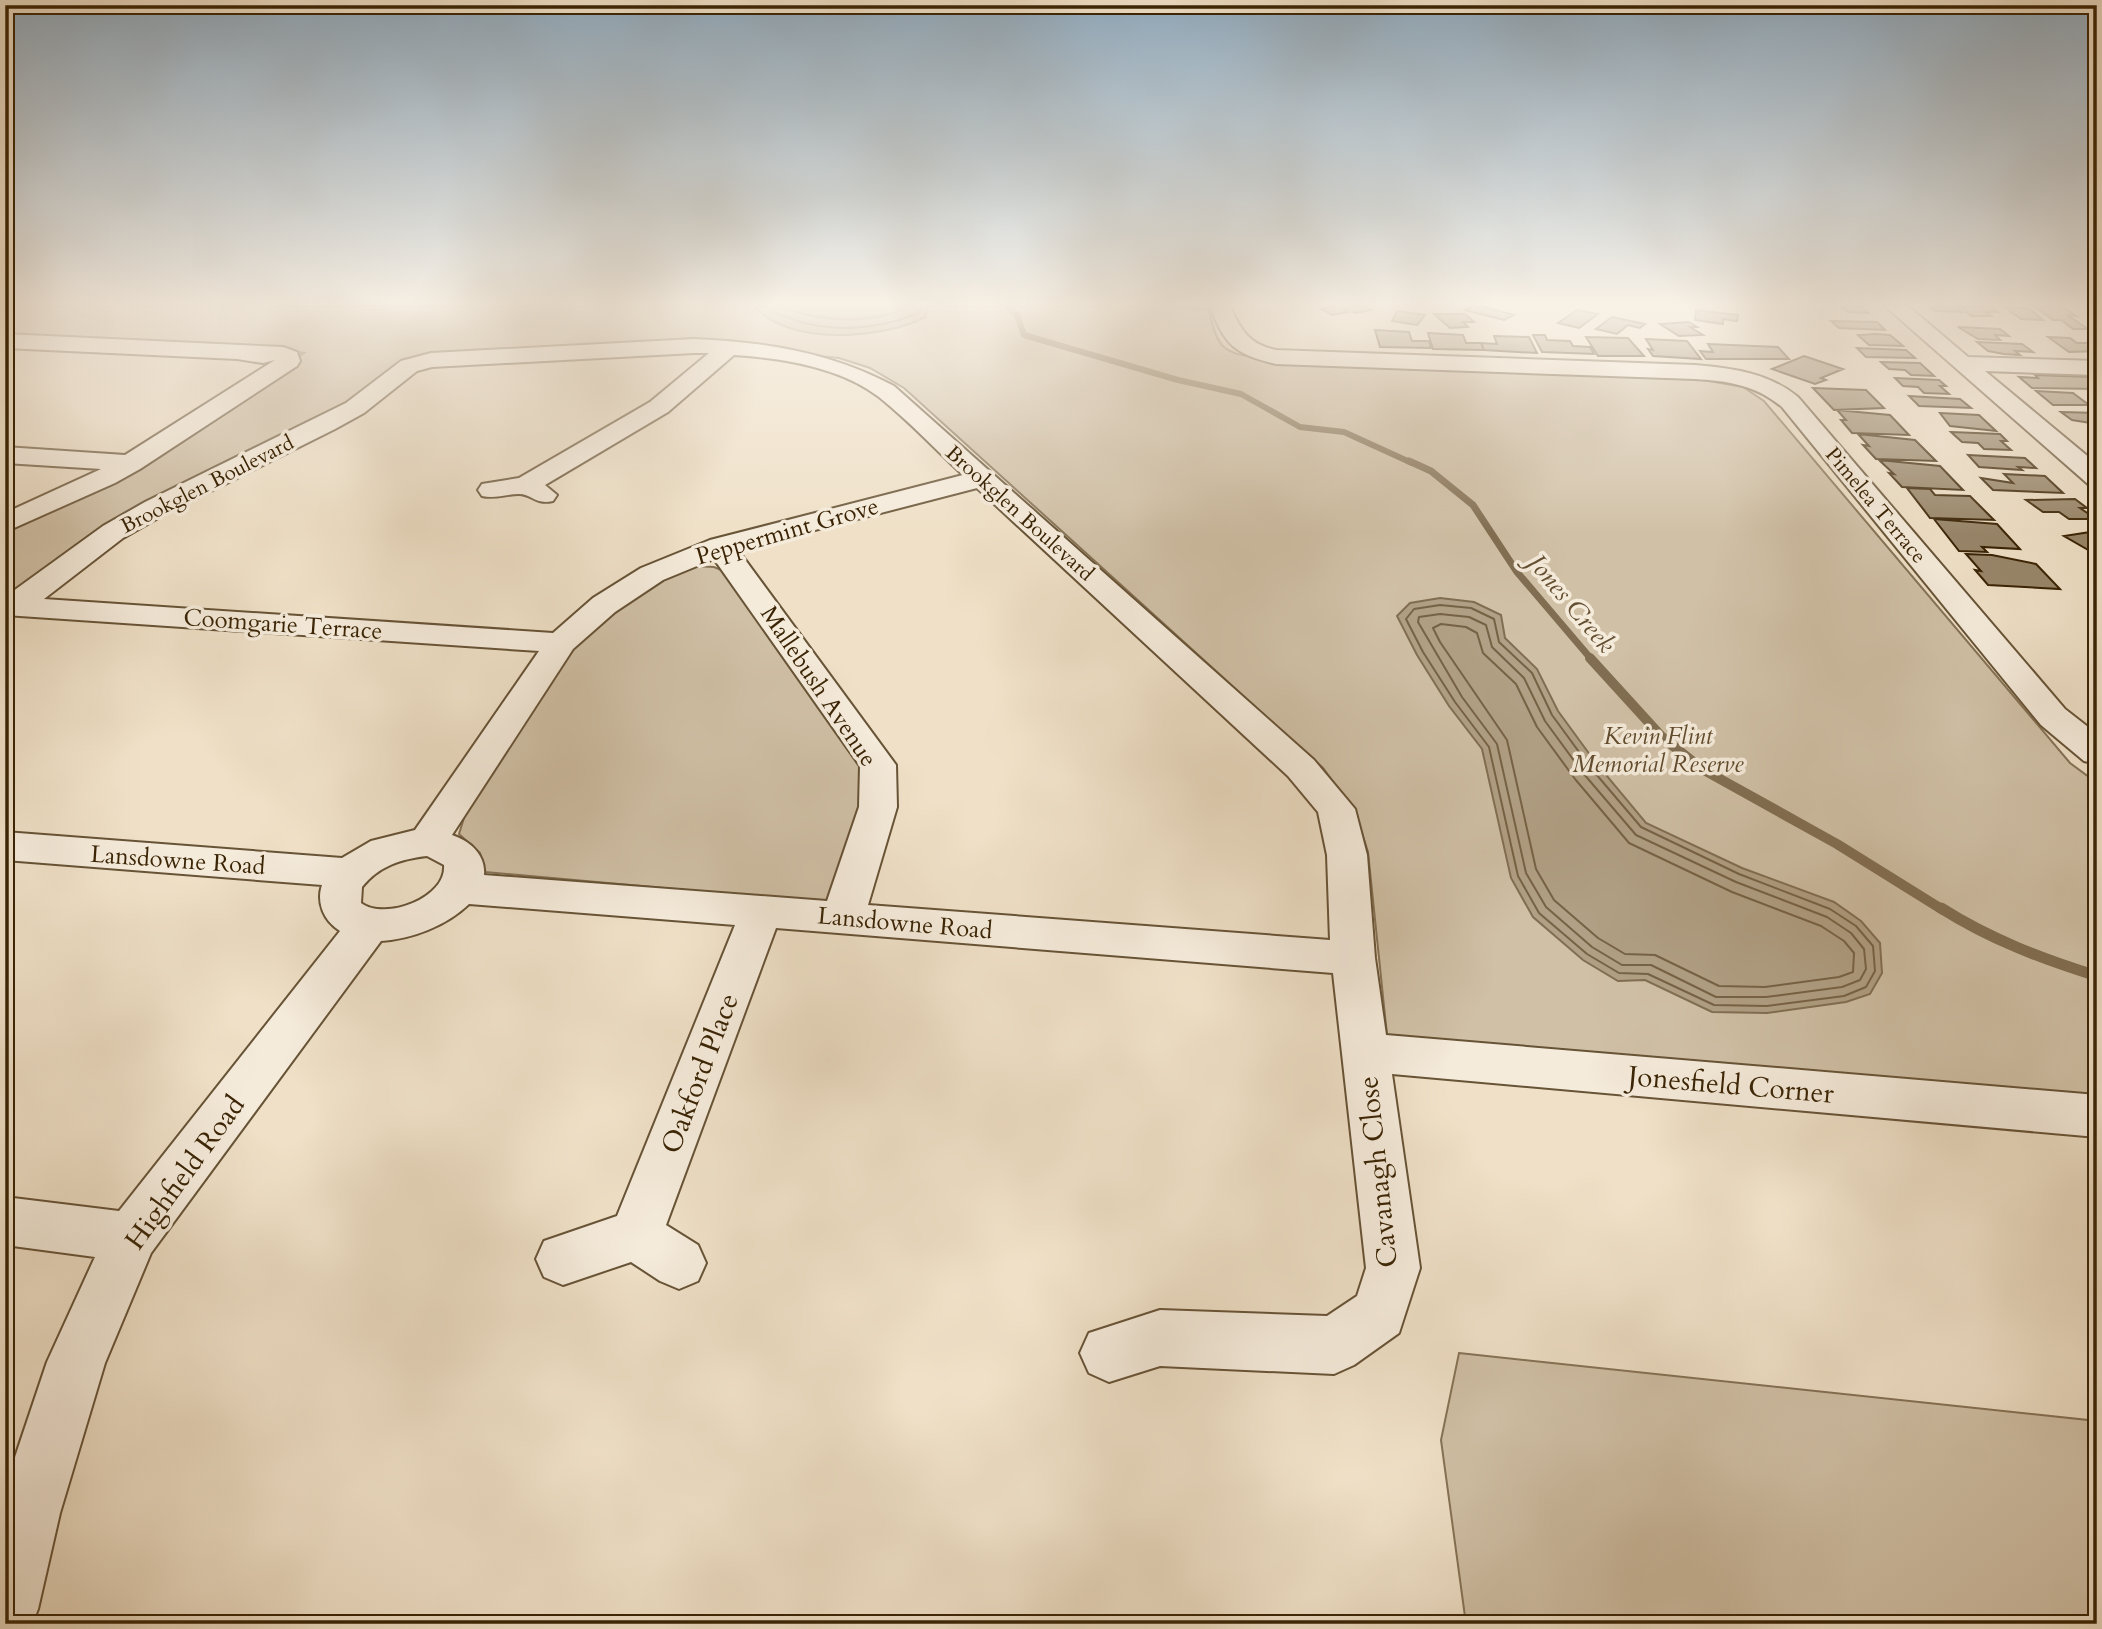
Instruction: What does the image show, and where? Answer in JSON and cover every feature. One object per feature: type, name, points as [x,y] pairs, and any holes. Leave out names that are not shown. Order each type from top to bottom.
[{"type":"street","points":[[5,524],[131,463],[253,382]]},
{"type":"street","name":"Brookglen Boulevard","points":[[11,606],[113,532],[355,408],[388,382]]},
{"type":"street","points":[[492,490],[535,490],[659,407],[689,382]]},
{"type":"street","name":"Brookglen Boulevard","points":[[871,382],[886,391],[983,478],[1301,768],[1336,809],[1347,855],[1353,958]]},
{"type":"street","name":"Pimelea Terrace","points":[[1753,382],[1769,387],[1790,402],[2053,717],[2097,753]]},
{"type":"street","points":[[1983,382],[2097,478]]},
{"type":"street","points":[[5,455],[131,463]]},
{"type":"street","name":"Peppermint Grove","points":[[427,842],[561,643],[604,606],[652,574],[720,546],[983,478]]},
{"type":"street","name":"Mallebush Avenue","points":[[720,546],[878,765],[878,807],[843,918]]},
{"type":"street","name":"Coomgarie Terrace","points":[[11,606],[561,643]]},
{"type":"street","name":"Pimelea Terrace","points":[[2053,717],[2066,742],[2097,772]]},
{"type":"street","points":[[427,842],[445,845],[458,852],[465,862],[464,876],[458,888],[445,902],[426,914],[403,922],[369,925],[352,920],[341,910],[338,897],[351,873],[366,860],[386,850],[427,842]]},
{"type":"street","name":"Lansdowne Road","points":[[5,846],[351,873]]},
{"type":"street","name":"Lansdowne Road","points":[[458,888],[1353,958]]},
{"type":"street","name":"Oakford Place","points":[[636,1235],[761,912]]},
{"type":"street","name":"Highfield Road","points":[[5,1609],[28,1513],[76,1362],[131,1237],[369,925]]},
{"type":"street","name":"Cavanagh Close","points":[[1109,1353],[1160,1338],[1334,1345],[1379,1314],[1393,1268],[1353,958]]},
{"type":"street","name":"Jonesfield Corner","points":[[1364,1052],[2097,1116]]},
{"type":"street","points":[[5,1221],[131,1237]]},
{"type":"street","points":[[563,1258],[636,1235],[679,1263]]},
{"type":"green space","name":"Kevin Flint Memorial Reserve","points":[[262,382],[382,382],[352,405],[5,598],[5,533],[118,481]]},
{"type":"green space","name":"Kevin Flint Memorial Reserve","points":[[894,382],[1715,382],[1743,387],[1764,401],[2070,763],[2097,783],[2097,1100],[1387,1035],[1368,852],[1355,812],[1323,768],[904,388]]},
{"type":"green space","points":[[694,566],[714,567],[726,572],[866,767],[864,806],[831,903],[485,872],[480,853],[459,834],[468,805],[578,642],[617,606],[668,577]]},
{"type":"green space","points":[[1459,1353],[2097,1421],[2097,1624],[1466,1624],[1441,1440]]},
{"type":"water","points":[[1440,598],[1474,602],[1501,615],[1505,638],[1537,669],[1558,711],[1596,763],[1646,823],[1742,868],[1834,902],[1861,921],[1880,943],[1882,973],[1870,994],[1846,1002],[1767,1013],[1712,1012],[1645,980],[1618,981],[1583,960],[1533,917],[1511,878],[1482,749],[1449,706],[1417,655],[1397,616],[1410,603]]},
{"type":"building","points":[[1899,382],[1941,382],[1946,386],[1940,386],[1949,394],[1924,393],[1918,387],[1903,386]]},
{"type":"building","points":[[2025,382],[2097,382],[2097,389],[2032,388]]},
{"type":"building","points":[[1813,388],[1866,390],[1884,408],[1834,410]]},
{"type":"building","points":[[2036,391],[2073,393],[2089,405],[2053,405]]},
{"type":"building","points":[[1909,396],[1960,399],[1971,408],[1919,406]]},
{"type":"building","points":[[1837,410],[1890,415],[1909,435],[1852,433],[1841,420],[1846,420]]},
{"type":"building","points":[[2061,412],[2097,413],[2097,424],[2072,420]]},
{"type":"building","points":[[1940,413],[1979,415],[1996,431],[1950,426]]},
{"type":"building","points":[[1951,432],[2000,434],[2007,441],[2001,441],[2011,450],[1984,449],[1978,443],[1962,442]]},
{"type":"building","points":[[1858,434],[1915,440],[1936,461],[1876,459],[1863,445],[1869,446]]},
{"type":"building","points":[[1968,455],[2025,458],[2036,468],[2018,467],[2022,470],[1979,467]]},
{"type":"building","points":[[1879,460],[1940,466],[1963,490],[1902,487],[1889,473],[1894,474]]},
{"type":"building","points":[[2004,474],[2045,476],[2063,493],[1993,490],[1981,478],[2013,483]]},
{"type":"building","points":[[1907,488],[1930,489],[1935,495],[1970,496],[1994,520],[1930,518]]},
{"type":"building","points":[[2075,499],[2087,508],[2080,508],[2096,519],[2069,519],[2059,512],[2043,512],[2026,500]]},
{"type":"building","points":[[1934,519],[1997,524],[2020,549],[1982,547],[1987,552],[1959,551]]},
{"type":"building","points":[[2097,531],[2097,550],[2090,551],[2064,536]]},
{"type":"building","points":[[1966,554],[1992,555],[2036,564],[2060,589],[1988,585],[1975,570],[1981,571]]},
{"type":"waterway","name":"Jones Creek","points":[[1187,382],[1241,394],[1300,427],[1344,432],[1412,463]]},
{"type":"waterway","name":"Jones Creek","points":[[1409,461],[1431,471],[1473,505],[1517,572],[1592,660]]},
{"type":"waterway","name":"Jones Creek","points":[[1590,658],[1662,737],[1702,769],[1837,844],[1943,910]]},
{"type":"waterway","name":"Jones Creek","points":[[1941,908],[2017,947],[2097,976]]}]
